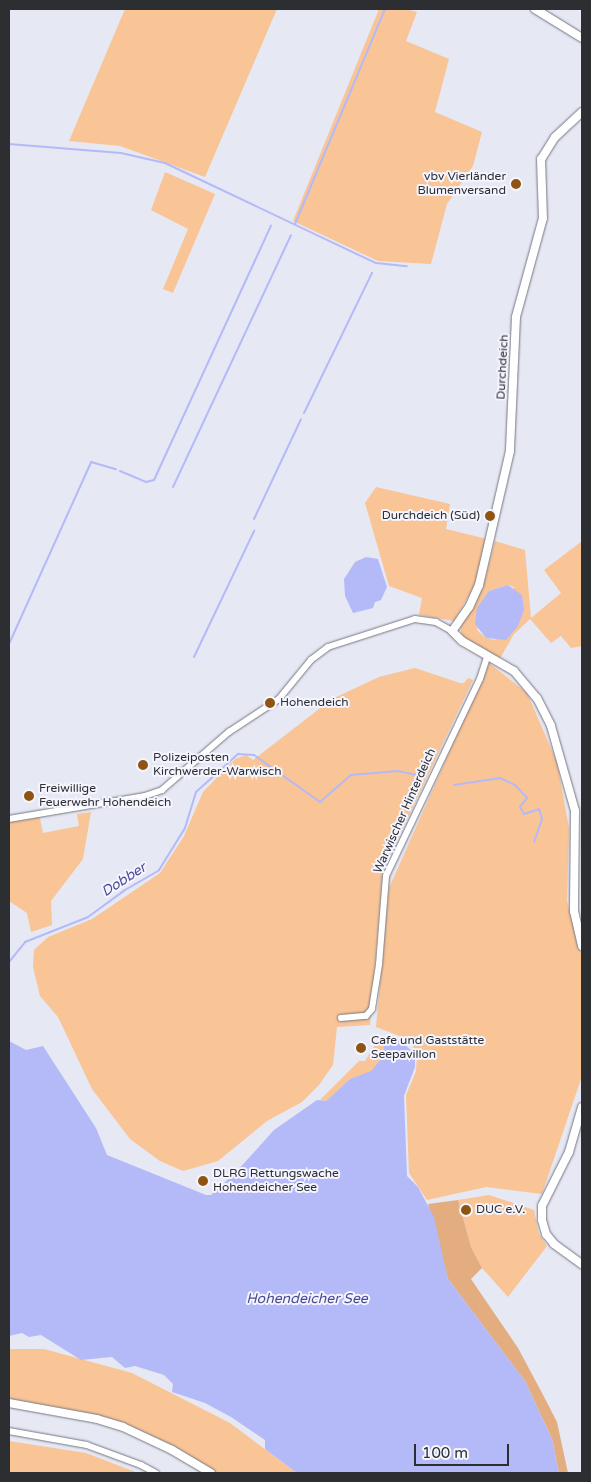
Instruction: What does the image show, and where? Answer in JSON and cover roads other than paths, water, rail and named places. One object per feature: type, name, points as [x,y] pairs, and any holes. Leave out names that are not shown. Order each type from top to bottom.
[{"type":"street","points":[[535,9],[582,38]]},
{"type":"street","name":"Durchdeich","points":[[452,631],[469,607],[479,585],[510,451],[516,318],[542,218],[541,159],[555,137],[582,113]]},
{"type":"street","points":[[9,819],[145,796],[162,790],[229,732],[279,699],[311,660],[328,647],[414,618],[436,622],[452,631],[487,657],[506,665],[522,679],[544,709],[556,740],[575,810],[574,911],[582,946]]},
{"type":"street","name":"Warwischer Hinterdeich","points":[[341,1018],[366,1016],[372,1009],[380,965],[386,876],[480,678],[487,657]]},
{"type":"street","points":[[582,1107],[569,1152],[542,1206],[542,1220],[546,1234],[554,1244],[582,1264]]},
{"type":"street","points":[[9,1402],[97,1419],[123,1427],[172,1450],[211,1473]]},
{"type":"street","points":[[9,1431],[87,1445],[141,1464],[156,1473]]},
{"type":"water","points":[[366,557],[378,559],[387,587],[381,600],[375,602],[373,608],[353,613],[345,596],[344,579],[355,562]]},
{"type":"water","points":[[508,585],[522,595],[524,610],[518,626],[506,640],[486,638],[475,624],[477,608],[489,591]]},
{"type":"water","name":"Hohendeicher See","points":[[386,1039],[401,1041],[415,1054],[415,1067],[404,1096],[407,1176],[418,1187],[434,1217],[448,1279],[525,1381],[552,1439],[559,1473],[297,1473],[265,1449],[265,1440],[231,1417],[205,1403],[172,1392],[173,1384],[164,1375],[135,1366],[125,1368],[112,1357],[81,1360],[41,1335],[29,1337],[22,1333],[9,1336],[9,1041],[26,1050],[43,1046],[96,1128],[107,1155],[206,1195],[211,1195],[237,1171],[274,1130],[317,1100],[326,1101],[350,1079],[371,1071],[381,1059]]},
{"type":"waterway","points":[[295,224],[385,9]]},
{"type":"waterway","points":[[9,144],[121,153],[165,163],[376,263],[407,266]]},
{"type":"waterway","points":[[120,471],[146,482],[154,480],[271,226]]},
{"type":"waterway","points":[[173,487],[291,235]]},
{"type":"waterway","points":[[304,413],[372,273]]},
{"type":"waterway","points":[[254,519],[301,419]]},
{"type":"waterway","points":[[9,644],[91,462],[116,469]]},
{"type":"waterway","points":[[194,657],[254,531]]},
{"type":"waterway","name":"Dobber","points":[[9,962],[25,942],[88,917],[125,890],[159,870],[185,828],[196,792],[238,754],[254,755],[320,802],[351,775],[398,771],[417,775]]},
{"type":"waterway","name":"Dobber","points":[[454,785],[500,778],[515,785],[527,798],[520,807],[524,814],[539,809],[542,819],[534,842]]},
{"type":"place","name":"vbv Vierländer Blumenversand","points":[[516,184]]},
{"type":"place","name":"Durchdeich (Süd)","points":[[490,516]]},
{"type":"place","name":"Hohendeich","points":[[270,703]]},
{"type":"place","name":"Polizeiposten Kirchwerder-Warwisch","points":[[143,765]]},
{"type":"place","name":"Freiwillige Feuerwehr Hohendeich","points":[[29,796]]},
{"type":"place","name":"Cafe und Gaststätte Seepavillon","points":[[361,1048]]},
{"type":"place","name":"DLRG Rettungswache Hohendeicher See","points":[[203,1181]]},
{"type":"place","name":"DUC e.V.","points":[[466,1210]]}]
